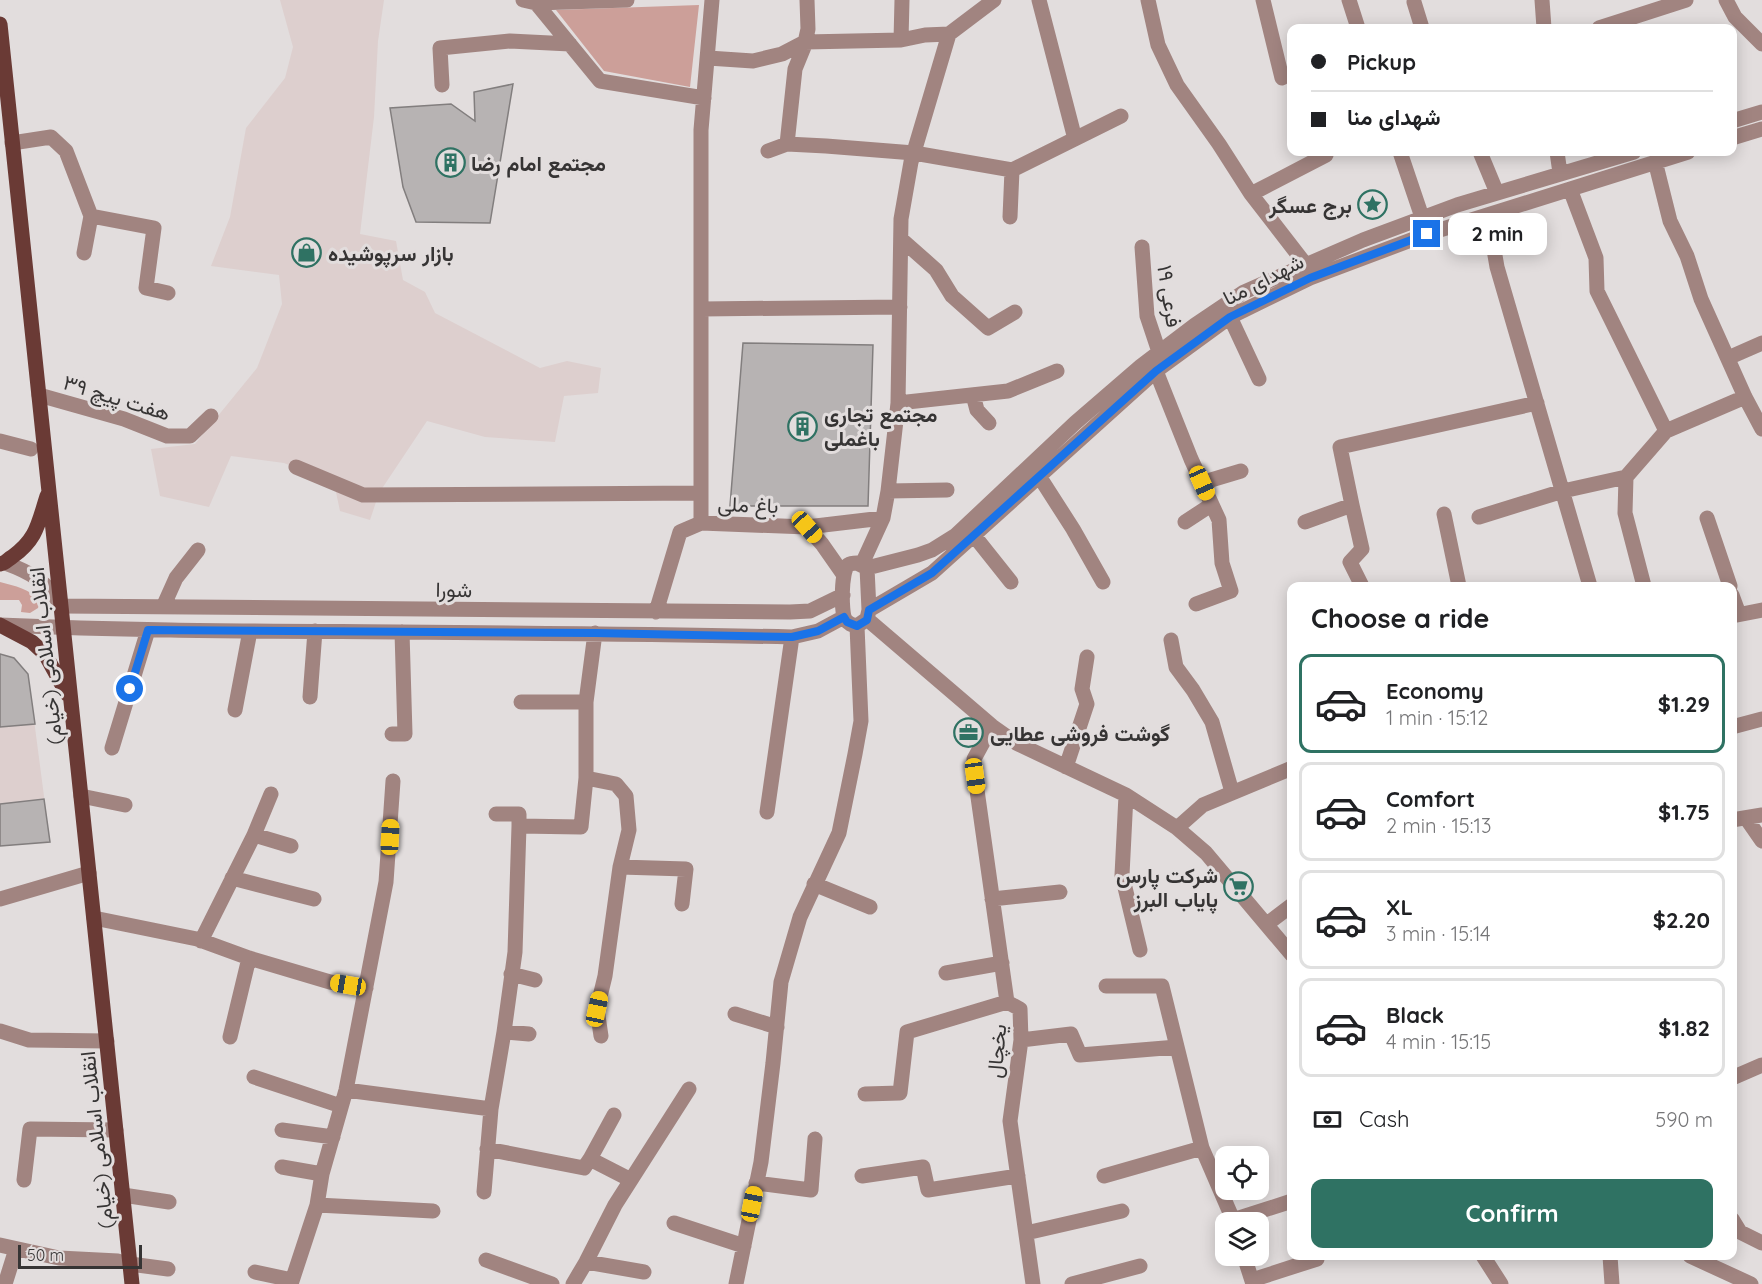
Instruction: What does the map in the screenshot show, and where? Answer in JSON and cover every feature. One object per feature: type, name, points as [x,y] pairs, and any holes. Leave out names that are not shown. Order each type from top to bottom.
[{"type":"main road","name":"انقلاب اسلامی (خیام)","points":[[0,24],[5,116],[12,143],[123,1195],[124,1263],[132,1284]]},
{"type":"main road","points":[[2,564],[22,550],[33,536],[49,490]]},
{"type":"main road","points":[[0,625],[32,642],[45,654],[71,699]]},
{"type":"street","points":[[529,2],[627,0]]},
{"type":"street","name":"باغ ملی","points":[[712,0],[701,130],[701,523],[807,527],[883,518]]},
{"type":"street","points":[[787,144],[795,69],[808,29],[807,0]]},
{"type":"street","points":[[901,40],[902,0]]},
{"type":"street","points":[[1039,0],[1075,139]]},
{"type":"street","points":[[1148,0],[1158,45],[1177,85],[1251,194],[1306,265]]},
{"type":"street","points":[[1263,0],[1282,78]]},
{"type":"street","points":[[1348,0],[1357,24]]},
{"type":"street","points":[[1542,0],[1544,24]]},
{"type":"street","points":[[1611,24],[1686,0]]},
{"type":"street","points":[[1726,0],[1735,17],[1762,44]]},
{"type":"street","points":[[529,2],[570,44],[600,81],[704,98]]},
{"type":"street","points":[[708,58],[753,60],[782,54],[805,42],[901,40],[925,35],[948,34],[989,2]]},
{"type":"street","points":[[1414,2],[1421,24]]},
{"type":"street","points":[[736,1284],[756,1183],[781,982],[800,917],[839,833],[861,721],[865,566],[883,518],[898,403],[901,219],[914,153],[948,34]]},
{"type":"street","points":[[442,85],[440,48],[510,41],[570,44]]},
{"type":"street","points":[[1737,120],[1762,112]]},
{"type":"street","points":[[768,151],[787,144],[914,153],[1012,170],[1121,116]]},
{"type":"street","points":[[1737,136],[1762,129]]},
{"type":"street","points":[[12,143],[51,137],[66,151],[91,216],[84,253]]},
{"type":"street","points":[[1251,194],[1324,156]]},
{"type":"street","points":[[1401,156],[1427,234]]},
{"type":"street","points":[[1482,156],[1497,193]]},
{"type":"street","points":[[1558,156],[1560,173]]},
{"type":"street","name":"شهدای منا","points":[[864,618],[932,573],[1075,423],[1159,352],[1194,325],[1244,292],[1363,240],[1423,218],[1620,156]]},
{"type":"street","name":"شهدای منا","points":[[843,574],[850,564],[865,566],[901,561],[932,550],[970,531],[1038,476],[1156,371],[1230,317],[1310,278],[1427,234],[1673,156]]},
{"type":"street","points":[[1655,161],[1670,221],[1687,256],[1701,299],[1745,398],[1762,429]]},
{"type":"street","points":[[1010,217],[1012,170]]},
{"type":"street","points":[[1570,189],[1596,258],[1597,291],[1666,431]]},
{"type":"street","points":[[1488,215],[1497,267],[1589,582]]},
{"type":"street","points":[[91,216],[154,228],[146,288],[168,293]]},
{"type":"street","points":[[901,239],[936,270],[952,296],[988,328],[1015,312]]},
{"type":"street","name":"فرعی ۱۹","points":[[1142,247],[1147,316],[1159,352]]},
{"type":"street","points":[[702,309],[900,307]]},
{"type":"street","points":[[1230,317],[1259,379]]},
{"type":"street","points":[[1728,358],[1762,343]]},
{"type":"street","points":[[898,403],[1008,391],[1057,371]]},
{"type":"street","points":[[1156,371],[1219,520],[1222,563],[1231,591],[1196,604]]},
{"type":"street","name":"هفت پیچ ۳۹","points":[[39,395],[124,419],[167,436],[190,436],[211,416]]},
{"type":"street","points":[[973,395],[977,410],[988,423]]},
{"type":"street","points":[[1479,518],[1563,491],[1626,477],[1666,431],[1745,398]]},
{"type":"street","points":[[1360,582],[1350,562],[1362,549],[1340,447],[1538,404]]},
{"type":"street","points":[[0,441],[31,449]]},
{"type":"street","points":[[296,467],[363,495],[701,493]]},
{"type":"street","points":[[1202,483],[1240,471]]},
{"type":"street","points":[[1038,476],[1103,582]]},
{"type":"street","points":[[1626,477],[1625,513],[1643,582]]},
{"type":"street","points":[[888,491],[947,490]]},
{"type":"street","points":[[1185,522],[1211,505]]},
{"type":"street","points":[[1305,522],[1352,505]]},
{"type":"street","points":[[1444,514],[1458,582]]},
{"type":"street","points":[[1707,518],[1729,582]]},
{"type":"street","points":[[656,612],[680,532],[701,523]]},
{"type":"street","points":[[807,527],[843,574],[844,617],[847,622],[864,618]]},
{"type":"street","points":[[970,531],[1011,582]]},
{"type":"street","points":[[163,607],[176,578],[198,550]]},
{"type":"street","points":[[2,564],[23,570],[39,579],[54,592],[61,606]]},
{"type":"street","name":"شورا","points":[[61,606],[656,612],[810,611],[843,595]]},
{"type":"street","points":[[1737,615],[1762,610]]},
{"type":"street","name":"شورا","points":[[0,625],[63,629],[595,633],[792,637],[818,631],[844,617]]},
{"type":"street","points":[[864,618],[992,726],[1016,743],[1126,795],[1177,828],[1206,853],[1287,949]]},
{"type":"street","points":[[112,747],[148,630]]},
{"type":"street","points":[[235,710],[250,631]]},
{"type":"street","points":[[310,697],[315,631]]},
{"type":"street","points":[[392,734],[405,734],[402,632]]},
{"type":"street","points":[[519,826],[581,827],[586,778],[586,702],[595,633]]},
{"type":"street","points":[[767,812],[792,637]]},
{"type":"street","points":[[1171,640],[1176,667],[1212,722],[1232,792]]},
{"type":"street","points":[[1066,767],[1087,704],[1082,689],[1087,657]]},
{"type":"street","points":[[521,702],[586,702]]},
{"type":"street","points":[[1737,726],[1762,719]]},
{"type":"street","name":"یخچال","points":[[992,726],[974,759],[1007,1002],[1020,1009],[1021,1040],[1010,1121],[1033,1284]]},
{"type":"street","points":[[1177,828],[1203,805],[1287,770]]},
{"type":"street","points":[[586,778],[616,784],[626,796],[629,830],[620,867],[608,955],[597,1009],[601,1036]]},
{"type":"street","points":[[255,1272],[291,1282],[317,1205],[322,1174],[346,1090],[386,882],[393,781]]},
{"type":"street","points":[[201,941],[254,835],[271,794]]},
{"type":"street","points":[[1126,795],[1122,875],[1140,950]]},
{"type":"street","points":[[81,796],[125,805]]},
{"type":"street","points":[[484,1192],[491,1109],[515,952],[519,826],[519,814],[496,813]]},
{"type":"street","points":[[1739,819],[1762,815]]},
{"type":"street","points":[[1739,819],[1762,841]]},
{"type":"street","points":[[254,835],[291,846]]},
{"type":"street","points":[[620,867],[686,869],[682,904]]},
{"type":"street","points":[[0,899],[89,873]]},
{"type":"street","points":[[232,878],[314,899]]},
{"type":"street","points":[[814,884],[870,907]]},
{"type":"street","points":[[992,899],[1060,892]]},
{"type":"street","points":[[1267,924],[1287,909]]},
{"type":"street","points":[[94,918],[201,941],[330,982],[366,988]]},
{"type":"street","points":[[230,1037],[249,958]]},
{"type":"street","points":[[946,973],[1002,963]]},
{"type":"street","points":[[511,974],[535,980]]},
{"type":"street","points":[[1106,986],[1162,986],[1202,1148],[1229,1212]]},
{"type":"street","points":[[865,1094],[900,1093],[907,1032],[1007,1002]]},
{"type":"street","points":[[735,1014],[777,1027]]},
{"type":"street","points":[[0,1031],[29,1040],[106,1041]]},
{"type":"street","points":[[504,1032],[529,1034]]},
{"type":"street","points":[[1021,1040],[1071,1034],[1080,1055],[1177,1047]]},
{"type":"street","points":[[1737,1076],[1762,1065]]},
{"type":"street","points":[[254,1077],[341,1106]]},
{"type":"street","points":[[573,1284],[615,1205],[689,1089]]},
{"type":"street","points":[[346,1090],[491,1109]]},
{"type":"street","points":[[487,1149],[584,1168],[614,1115]]},
{"type":"street","points":[[24,1180],[30,1129],[116,1130]]},
{"type":"street","points":[[282,1130],[333,1137]]},
{"type":"street","points":[[756,1183],[811,1190],[814,1139]]},
{"type":"street","points":[[1104,1176],[1202,1148]]},
{"type":"street","points":[[590,1159],[631,1180]]},
{"type":"street","points":[[282,1167],[322,1174]]},
{"type":"street","points":[[862,1176],[923,1167],[928,1190],[1018,1176]]},
{"type":"street","points":[[123,1195],[169,1202]]},
{"type":"street","points":[[1260,1212],[1287,1203]]},
{"type":"street","points":[[317,1205],[433,1211]]},
{"type":"street","points":[[1026,1233],[1122,1211]]},
{"type":"street","points":[[674,1223],[744,1246]]},
{"type":"street","points":[[1737,1228],[1740,1232],[1760,1239]]},
{"type":"street","points":[[0,1245],[59,1258],[168,1269]]},
{"type":"street","points":[[5,1284],[16,1249]]},
{"type":"street","points":[[486,1260],[552,1284]]},
{"type":"street","points":[[1247,1266],[1253,1282],[1314,1260]]},
{"type":"street","points":[[1486,1260],[1501,1284]]},
{"type":"street","points":[[1610,1260],[1612,1284]]},
{"type":"street","points":[[1699,1260],[1751,1284]]},
{"type":"street","points":[[586,1262],[644,1272]]},
{"type":"street","points":[[1072,1284],[1140,1266]]},
{"type":"shaded area","name":"بازار سرپوشیده","points":[[280,0],[384,0],[378,41],[374,117],[360,234],[396,241],[403,280],[425,292],[435,313],[540,368],[567,361],[601,368],[598,393],[564,396],[555,442],[485,437],[427,421],[379,493],[370,520],[340,511],[334,483],[284,463],[231,456],[209,507],[160,496],[151,449],[195,444],[257,368],[282,304],[279,275],[211,266],[230,217],[246,128],[285,78],[293,47]]},
{"type":"shaded area","points":[[699,5],[690,87],[604,71],[556,10]]},
{"type":"shaded area","points":[[0,582],[22,588],[32,594],[40,601],[38,608],[30,613],[21,612],[22,605],[19,600],[0,600]]},
{"type":"shaded area","points":[[0,654],[14,658],[28,674],[50,842],[0,846]]},
{"type":"building","name":"مجتمع امام رضا","points":[[513,84],[490,223],[416,222],[403,187],[390,108],[451,104],[475,121],[474,92]]},
{"type":"building","name":"مجتمع تجاری باغملی","points":[[743,343],[873,345],[868,506],[730,506]]},
{"type":"building","points":[[0,654],[14,658],[28,674],[35,724],[0,727]]},
{"type":"building","points":[[44,799],[50,842],[0,846],[0,804]]},
{"type":"place","name":"مجتمع امام رضا","points":[[450,163]]},
{"type":"place","name":"برج عسگر","points":[[1373,205]]},
{"type":"place","name":"بازار سرپوشیده","points":[[307,253]]},
{"type":"place","name":"مجتمع تجاری باغملی","points":[[803,426]]},
{"type":"place","name":"گوشت فروشی عطایی","points":[[969,733]]},
{"type":"place","name":"شرکت پارس پایاب البرز","points":[[1239,887]]},
{"type":"route","points":[[130,689],[148,630],[595,633],[792,637],[818,631],[844,617],[847,622],[857,626],[867,620],[869,610],[932,573],[1156,371],[1230,317],[1310,278],[1427,234]]}]
